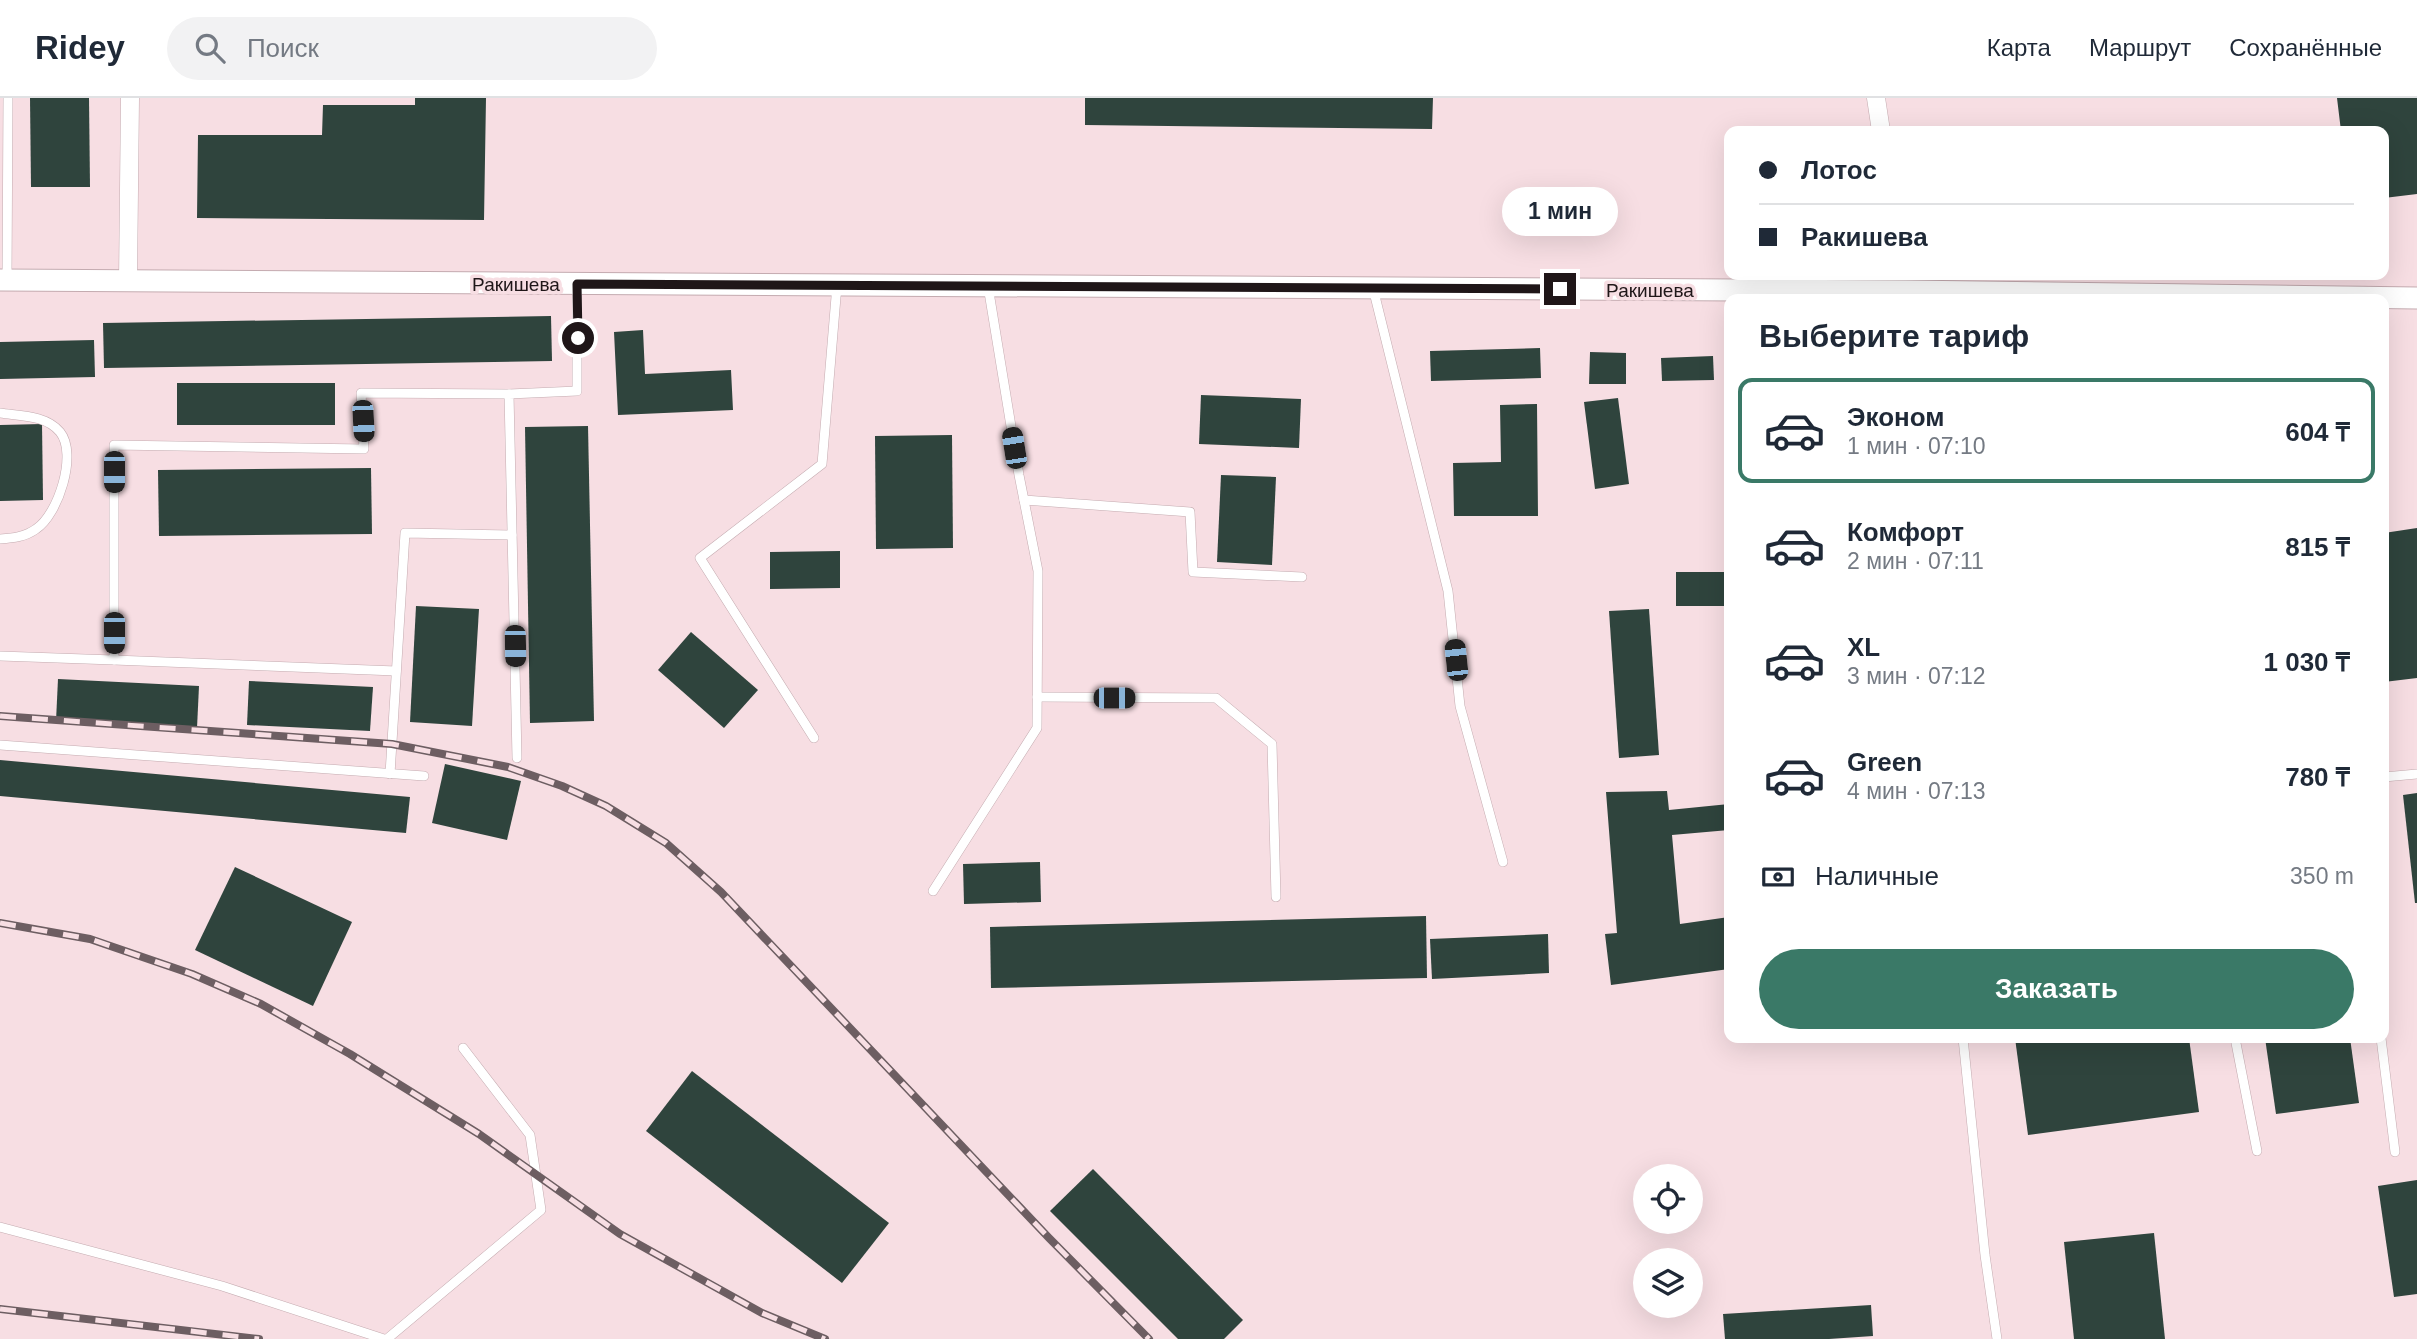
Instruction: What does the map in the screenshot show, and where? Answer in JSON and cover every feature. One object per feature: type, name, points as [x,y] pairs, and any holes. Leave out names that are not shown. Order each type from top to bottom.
[{"type":"street","points":[[128,281],[130,98]]},
{"type":"street","points":[[1876,98],[1880,126]]},
{"type":"street","name":"Ракишева","points":[[4,280],[1373,288],[1905,288],[2212,294]]},
{"type":"street","name":"Ракишева","points":[[2389,297],[2417,298]]},
{"type":"lane","points":[[4,280],[8,98]]},
{"type":"lane","points":[[114,660],[114,445],[364,449],[361,393],[509,394],[578,391],[577,284]]},
{"type":"lane","points":[[814,738],[699,558],[822,464],[837,285]]},
{"type":"lane","points":[[933,891],[1037,728],[1038,571],[988,286]]},
{"type":"lane","points":[[1373,288],[1448,592],[1461,706],[1503,862]]},
{"type":"lane","points":[[509,394],[517,758]]},
{"type":"lane","points":[[0,413],[39,418],[54,426],[62,433],[67,450],[65,479],[51,514],[37,529],[19,537],[0,539]]},
{"type":"lane","points":[[1024,500],[1190,512],[1193,572],[1302,577]]},
{"type":"lane","points":[[390,774],[405,533],[512,535]]},
{"type":"lane","points":[[0,656],[396,671]]},
{"type":"lane","points":[[1037,697],[1216,698],[1272,744],[1276,897]]},
{"type":"lane","points":[[0,745],[424,776]]},
{"type":"lane","points":[[2389,777],[2417,774]]},
{"type":"lane","points":[[1964,1043],[1985,1255],[1997,1339]]},
{"type":"lane","points":[[2236,1043],[2258,1151]]},
{"type":"lane","points":[[2382,1043],[2395,1152]]},
{"type":"lane","points":[[0,1227],[222,1286],[386,1339],[541,1210],[530,1135],[463,1048]]},
{"type":"building","points":[[30,98],[89,98],[90,187],[31,187]]},
{"type":"building","points":[[415,98],[486,98],[484,220],[197,218],[198,135],[322,135],[323,105],[415,105]]},
{"type":"building","points":[[1085,98],[1433,98],[1432,129],[1085,125]]},
{"type":"building","points":[[2337,98],[2417,98],[2417,194],[2389,197],[2389,126],[2340,126]]},
{"type":"building","points":[[551,316],[552,361],[104,368],[103,323]]},
{"type":"building","points":[[643,330],[645,374],[731,370],[733,410],[618,415],[614,332]]},
{"type":"building","points":[[94,340],[95,377],[0,379],[0,342]]},
{"type":"building","points":[[1540,348],[1541,378],[1431,381],[1430,351]]},
{"type":"building","points":[[1590,352],[1626,353],[1626,384],[1589,384]]},
{"type":"building","points":[[1713,356],[1714,380],[1662,381],[1661,358]]},
{"type":"building","points":[[177,383],[335,383],[335,425],[177,425]]},
{"type":"building","points":[[1201,395],[1301,399],[1299,448],[1199,444]]},
{"type":"building","points":[[1618,398],[1629,484],[1595,489],[1584,402]]},
{"type":"building","points":[[1537,404],[1538,516],[1454,516],[1453,463],[1501,462],[1500,405]]},
{"type":"building","points":[[42,424],[43,500],[0,501],[0,425]]},
{"type":"building","points":[[588,426],[594,721],[530,723],[525,427]]},
{"type":"building","points":[[952,435],[953,548],[876,549],[875,436]]},
{"type":"building","points":[[371,468],[372,534],[159,536],[158,470]]},
{"type":"building","points":[[1221,475],[1276,477],[1272,565],[1217,562]]},
{"type":"building","points":[[2417,528],[2417,678],[2389,681],[2389,532]]},
{"type":"building","points":[[840,551],[840,588],[770,589],[770,552]]},
{"type":"building","points":[[1676,572],[1724,572],[1724,606],[1676,606]]},
{"type":"building","points":[[416,606],[479,609],[472,726],[410,722]]},
{"type":"building","points":[[1649,609],[1659,755],[1619,758],[1609,611]]},
{"type":"building","points":[[691,632],[758,690],[724,728],[658,670]]},
{"type":"building","points":[[58,679],[199,686],[197,728],[56,721]]},
{"type":"building","points":[[249,681],[373,687],[370,731],[247,725]]},
{"type":"building","points":[[0,760],[410,797],[406,833],[0,796]]},
{"type":"building","points":[[445,764],[521,781],[507,840],[432,823]]},
{"type":"building","points":[[1667,791],[1669,810],[1724,804],[1724,830],[1672,835],[1680,924],[1724,918],[1724,970],[1611,985],[1605,934],[1617,933],[1606,792]]},
{"type":"building","points":[[2417,793],[2417,903],[2415,903],[2403,795]]},
{"type":"building","points":[[1040,862],[1041,902],[964,904],[963,864]]},
{"type":"building","points":[[235,867],[352,922],[313,1006],[195,950]]},
{"type":"building","points":[[1426,916],[1427,978],[991,988],[990,927]]},
{"type":"building","points":[[1548,934],[1549,973],[1432,979],[1430,939]]},
{"type":"building","points":[[2016,1043],[2190,1043],[2199,1112],[2028,1135]]},
{"type":"building","points":[[2266,1043],[2351,1043],[2359,1103],[2276,1114]]},
{"type":"building","points":[[692,1071],[889,1223],[842,1283],[646,1131]]},
{"type":"building","points":[[1093,1169],[1243,1320],[1224,1339],[1178,1339],[1050,1211]]},
{"type":"building","points":[[2417,1180],[2417,1294],[2394,1297],[2378,1186]]},
{"type":"building","points":[[2154,1233],[2165,1339],[2074,1339],[2064,1242]]},
{"type":"building","points":[[1871,1305],[1873,1336],[1829,1339],[1725,1339],[1723,1314]]},
{"type":"railway","points":[[0,716],[392,744],[508,767],[562,786],[606,806],[666,843],[721,892],[1049,1238],[1149,1339]]},
{"type":"railway","points":[[0,923],[90,939],[192,974],[261,1004],[350,1054],[479,1134],[620,1234],[762,1313],[825,1339]]},
{"type":"railway","points":[[0,1309],[259,1339]]},
{"type":"route","points":[[578,338],[577,284],[1560,289]]}]
